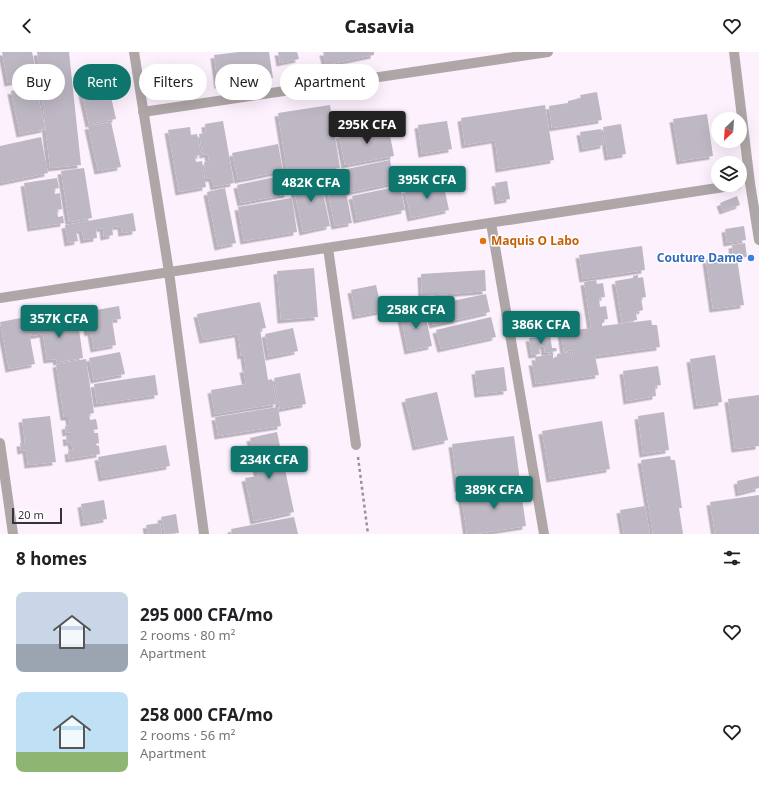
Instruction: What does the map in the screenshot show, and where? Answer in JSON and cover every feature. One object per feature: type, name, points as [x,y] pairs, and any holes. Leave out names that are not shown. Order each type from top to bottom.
[{"type":"street","points":[[134,52],[169,272],[204,534]]},
{"type":"street","points":[[143,112],[548,52]]},
{"type":"street","points":[[734,52],[743,156]]},
{"type":"street","points":[[747,188],[759,240]]},
{"type":"street","points":[[0,298],[711,189]]},
{"type":"street","points":[[491,223],[544,534]]},
{"type":"street","points":[[328,248],[356,445]]},
{"type":"street","points":[[0,443],[14,534]]},
{"type":"path","points":[[356,445],[368,534]]},
{"type":"building","points":[[2,52],[32,52],[34,64],[12,64],[12,82],[8,83]]},
{"type":"building","points":[[37,52],[69,52],[81,165],[50,168],[42,100],[65,100],[65,64],[38,64]]},
{"type":"building","points":[[239,52],[269,52],[271,64],[215,64],[214,55]]},
{"type":"building","points":[[278,52],[297,52],[299,59],[280,63]]},
{"type":"building","points":[[323,52],[374,52],[374,55],[326,64]]},
{"type":"building","points":[[597,92],[602,120],[552,128],[549,106],[568,103],[568,101],[581,98],[580,95]]},
{"type":"building","points":[[13,100],[39,100],[45,129],[20,134]]},
{"type":"building","points":[[84,100],[112,100],[116,119],[89,124]]},
{"type":"building","points":[[330,105],[340,168],[288,176],[278,113]]},
{"type":"building","points":[[545,105],[554,160],[499,169],[495,140],[465,145],[461,118]]},
{"type":"building","points":[[707,114],[713,156],[680,161],[673,119]]},
{"type":"building","points":[[223,121],[234,183],[214,187],[212,178],[207,179],[204,162],[209,161],[208,154],[203,155],[199,134],[206,133],[205,124]]},
{"type":"building","points":[[447,121],[452,149],[422,154],[418,125]]},
{"type":"building","points":[[111,122],[121,167],[98,171],[88,126]]},
{"type":"building","points":[[621,124],[626,154],[608,157],[603,127]]},
{"type":"building","points":[[388,125],[394,156],[345,165],[339,135]]},
{"type":"building","points":[[190,127],[191,135],[197,134],[201,155],[195,156],[196,162],[202,161],[206,187],[179,192],[168,130]]},
{"type":"building","points":[[601,129],[604,145],[583,149],[580,132]]},
{"type":"building","points":[[41,137],[48,173],[0,183],[0,146]]},
{"type":"building","points":[[278,144],[283,171],[238,180],[232,153]]},
{"type":"building","points":[[390,160],[394,183],[351,192],[347,169]]},
{"type":"building","points":[[84,168],[92,218],[69,222],[61,171]]},
{"type":"building","points":[[342,172],[352,223],[335,226],[324,175]]},
{"type":"building","points":[[319,174],[330,226],[303,232],[292,180]]},
{"type":"building","points":[[284,175],[288,194],[241,203],[237,185]]},
{"type":"building","points":[[57,178],[59,188],[54,189],[55,194],[60,193],[62,209],[57,210],[58,217],[63,216],[64,223],[31,228],[24,183]]},
{"type":"building","points":[[507,181],[510,199],[498,201],[495,183]]},
{"type":"building","points":[[443,182],[449,210],[411,218],[405,190]]},
{"type":"building","points":[[400,186],[405,210],[357,220],[352,196]]},
{"type":"building","points":[[225,188],[236,243],[218,247],[207,192]]},
{"type":"building","points":[[737,196],[740,205],[723,211],[720,203]]},
{"type":"building","points":[[292,198],[297,232],[244,241],[238,207]]},
{"type":"building","points":[[133,213],[136,231],[122,233],[121,226],[112,227],[113,235],[104,237],[103,228],[96,229],[97,238],[84,240],[82,230],[76,231],[78,241],[68,243],[65,225]]},
{"type":"building","points":[[744,226],[746,240],[727,243],[725,229]]},
{"type":"building","points":[[745,243],[747,257],[737,258],[744,305],[713,309],[706,260],[733,256],[732,245]]},
{"type":"building","points":[[642,246],[645,270],[583,279],[579,255]]},
{"type":"building","points":[[314,268],[318,317],[281,320],[277,271]]},
{"type":"building","points":[[485,270],[486,291],[422,296],[421,274]]},
{"type":"building","points":[[638,275],[638,278],[643,277],[646,297],[641,298],[643,310],[636,312],[637,320],[622,323],[615,281],[633,278],[633,276]]},
{"type":"building","points":[[596,280],[597,284],[603,283],[605,297],[599,298],[600,307],[606,306],[608,319],[602,320],[602,326],[651,320],[652,325],[657,325],[660,347],[595,356],[599,375],[536,384],[532,362],[536,362],[535,357],[553,354],[553,359],[557,359],[557,354],[570,352],[571,356],[573,356],[572,350],[564,352],[561,332],[591,328],[584,282]]},
{"type":"building","points":[[376,285],[382,311],[356,316],[351,290]]},
{"type":"building","points":[[486,294],[490,312],[433,325],[428,306]]},
{"type":"building","points":[[260,302],[266,328],[260,329],[268,380],[272,379],[277,404],[215,414],[211,390],[246,384],[243,369],[246,369],[244,355],[241,356],[238,334],[203,340],[197,314]]},
{"type":"building","points":[[119,306],[121,319],[112,320],[116,345],[94,349],[91,332],[88,333],[85,312]]},
{"type":"building","points":[[424,308],[432,346],[408,351],[400,313]]},
{"type":"building","points":[[26,317],[35,364],[9,369],[0,322]]},
{"type":"building","points":[[42,317],[42,322],[57,320],[57,325],[78,322],[83,358],[57,362],[56,359],[47,360],[43,334],[32,336],[30,319]]},
{"type":"building","points":[[491,317],[496,337],[441,349],[436,330]]},
{"type":"building","points":[[293,328],[298,351],[269,357],[265,334]]},
{"type":"building","points":[[550,335],[552,348],[556,348],[557,351],[545,353],[544,346],[539,347],[540,354],[532,355],[529,338]]},
{"type":"building","points":[[120,352],[125,374],[94,380],[89,358]]},
{"type":"building","points":[[715,355],[722,402],[697,406],[690,359]]},
{"type":"building","points":[[86,359],[94,413],[89,414],[90,420],[96,419],[98,429],[93,430],[94,433],[98,433],[99,443],[96,445],[99,446],[100,454],[69,459],[68,451],[73,450],[71,442],[67,443],[66,436],[71,436],[71,432],[66,433],[65,426],[70,425],[69,417],[64,417],[56,364]]},
{"type":"building","points":[[658,366],[661,385],[655,386],[656,396],[627,401],[623,371]]},
{"type":"building","points":[[504,367],[507,391],[478,394],[475,371]]},
{"type":"building","points":[[300,373],[306,404],[280,409],[274,378]]},
{"type":"building","points":[[155,375],[158,395],[97,404],[94,384]]},
{"type":"building","points":[[437,392],[448,440],[416,447],[405,399]]},
{"type":"building","points":[[759,395],[759,446],[735,449],[728,399]]},
{"type":"building","points":[[278,407],[281,426],[218,436],[215,417]]},
{"type":"building","points":[[664,412],[669,450],[643,454],[638,416]]},
{"type":"building","points":[[50,416],[56,462],[28,465],[26,450],[21,451],[20,443],[25,443],[22,419]]},
{"type":"building","points":[[602,421],[610,469],[550,479],[542,431]]},
{"type":"building","points":[[277,432],[294,512],[254,521],[245,478],[258,476],[250,438]]},
{"type":"building","points":[[514,436],[520,481],[458,489],[452,444]]},
{"type":"building","points":[[166,445],[170,466],[102,478],[98,457]]},
{"type":"building","points":[[670,456],[671,460],[675,460],[682,508],[679,508],[683,534],[653,534],[641,460]]},
{"type":"building","points":[[759,476],[759,488],[739,493],[737,481]]},
{"type":"building","points":[[520,484],[526,526],[476,534],[467,534],[461,493]]},
{"type":"building","points":[[759,495],[759,534],[715,534],[710,502]]},
{"type":"building","points":[[104,500],[107,519],[84,523],[81,504]]},
{"type":"building","points":[[645,506],[650,534],[624,534],[620,510]]},
{"type":"building","points":[[176,514],[179,533],[165,534],[161,517]]},
{"type":"building","points":[[294,517],[298,534],[232,534],[231,529]]},
{"type":"building","points":[[160,523],[162,534],[148,534],[146,525]]},
{"type":"place","name":"Maquis O Labo","points":[[483,241]]},
{"type":"place","name":"Couture Dame","points":[[751,258]]}]
